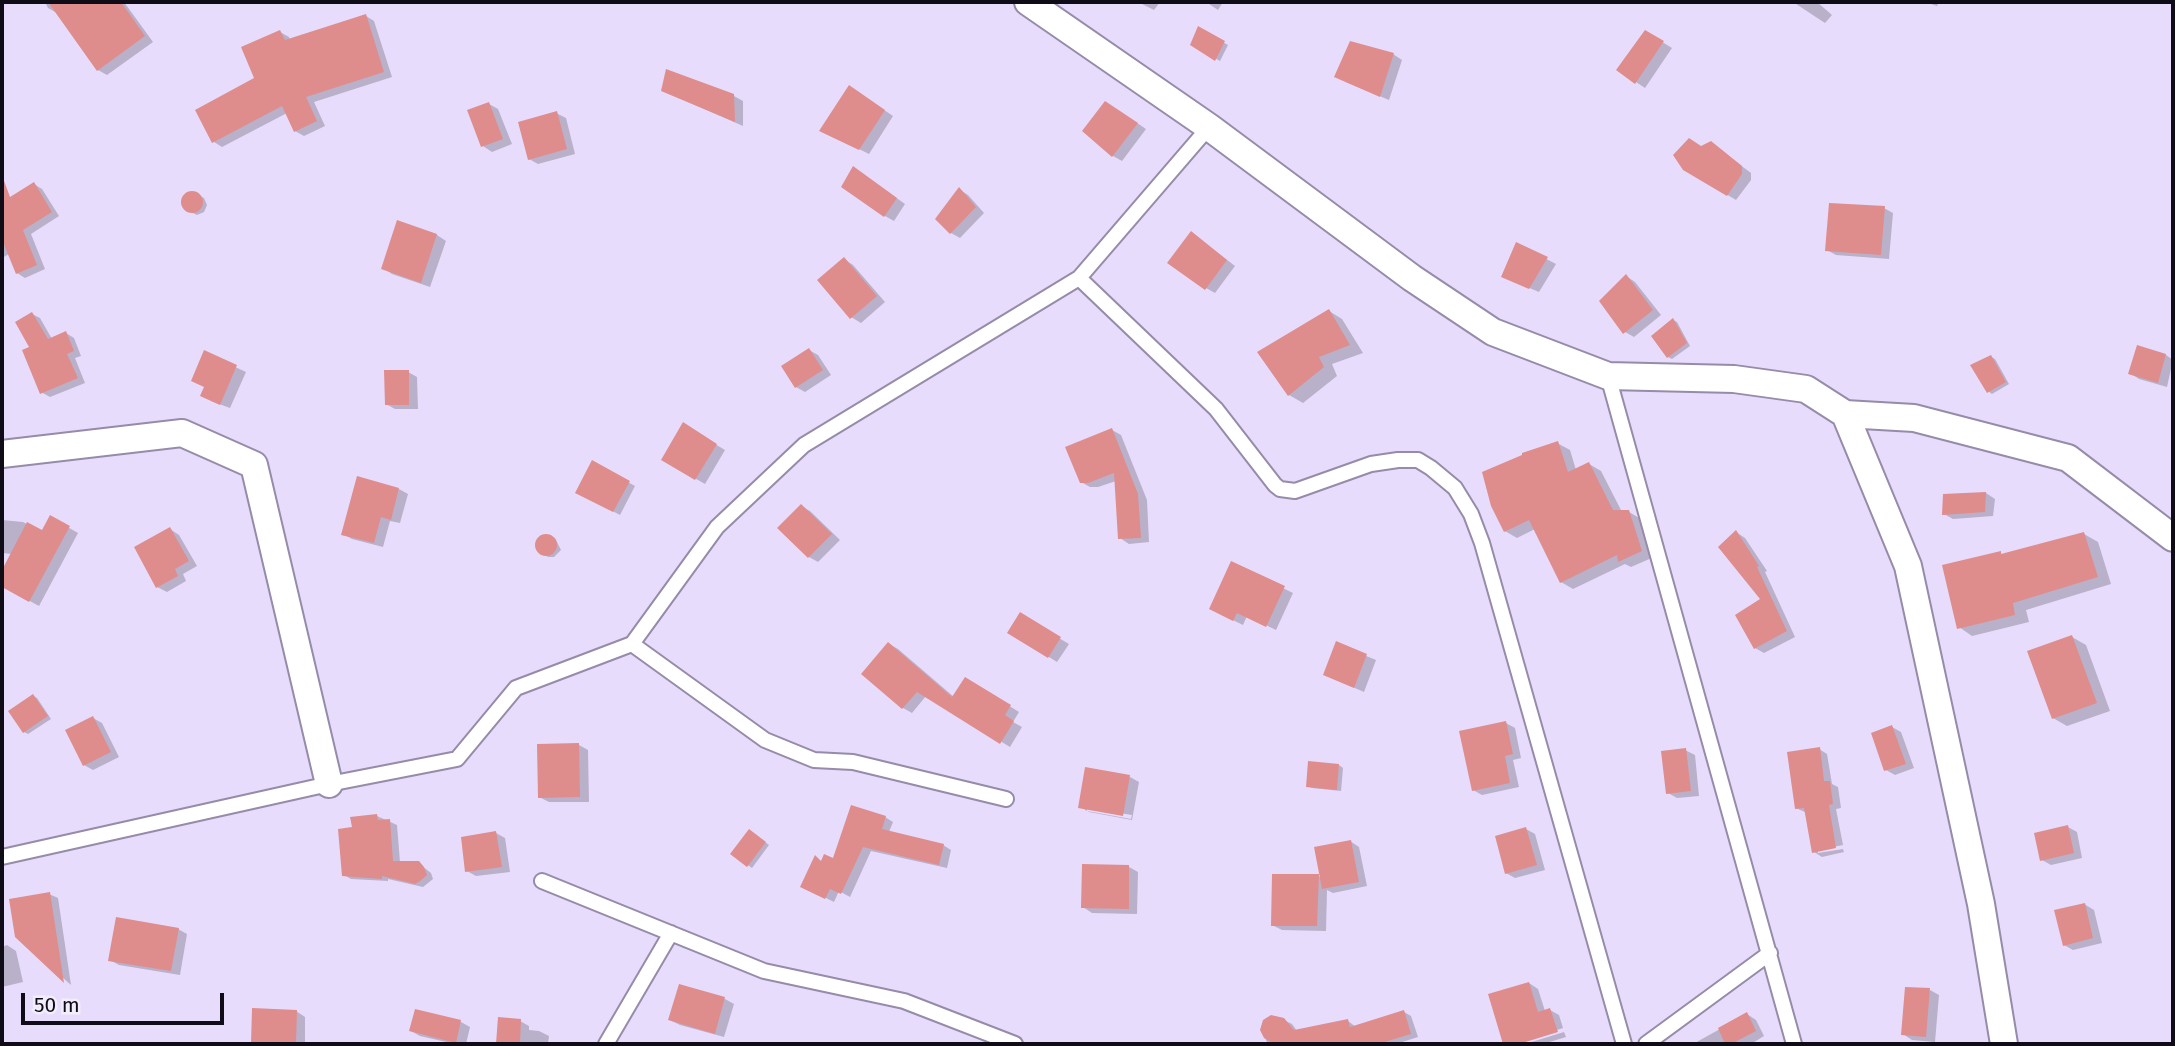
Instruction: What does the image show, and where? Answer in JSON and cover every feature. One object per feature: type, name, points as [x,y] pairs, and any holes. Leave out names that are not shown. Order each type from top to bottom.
[{"type":"street","points":[[1028,2],[1209,127],[1412,278],[1493,332],[1608,376],[1734,379],[1806,388],[1845,414],[1914,418],[2068,458],[2173,538]]},
{"type":"street","points":[[1845,414],[1908,566],[1981,904],[2004,1044]]},
{"type":"street","points":[[2,454],[182,433],[254,465],[329,784]]},
{"type":"lane","points":[[2,857],[329,784],[457,759],[516,688],[632,644],[717,527],[804,445],[1079,278],[1209,127]]},
{"type":"lane","points":[[1079,278],[1216,409],[1280,489],[1295,491],[1371,464],[1398,460],[1418,460],[1455,488],[1471,514],[1482,543],[1624,1044]]},
{"type":"lane","points":[[1608,376],[1794,1044]]},
{"type":"lane","points":[[632,644],[765,740],[789,750],[814,760],[853,762],[1006,799]]},
{"type":"lane","points":[[542,881],[764,971],[904,1001],[1015,1044]]},
{"type":"lane","points":[[606,1044],[671,933]]},
{"type":"lane","points":[[1646,1044],[1770,953]]},
{"type":"building","points":[[48,2],[121,2],[145,36],[97,71]]},
{"type":"building","points":[[366,14],[384,72],[306,97],[317,121],[294,132],[282,106],[212,143],[195,110],[254,78],[241,47],[280,30],[285,40]]},
{"type":"building","points":[[1198,26],[1225,41],[1215,61],[1190,45]]},
{"type":"building","points":[[1645,30],[1664,41],[1635,84],[1616,70]]},
{"type":"building","points":[[1350,41],[1394,53],[1380,97],[1334,77]]},
{"type":"building","points":[[666,69],[734,94],[735,122],[661,91]]},
{"type":"building","points":[[849,85],[885,110],[859,150],[819,131]]},
{"type":"building","points":[[1105,101],[1138,123],[1112,157],[1082,131]]},
{"type":"building","points":[[489,102],[503,139],[481,147],[467,110]]},
{"type":"building","points":[[557,111],[567,149],[528,160],[518,122]]},
{"type":"building","points":[[1689,138],[1701,146],[1711,141],[1742,166],[1742,174],[1727,196],[1683,170],[1673,155]]},
{"type":"building","points":[[853,166],[897,198],[884,217],[841,187]]},
{"type":"building","points":[[3,178],[10,197],[34,182],[52,212],[23,230],[37,265],[16,274],[2,243]]},
{"type":"building","points":[[959,187],[976,207],[950,234],[935,219]]},
{"type":"building","points":[[192,191],[200,194],[203,202],[200,210],[192,213],[184,210],[181,202],[184,194]]},
{"type":"building","points":[[1829,203],[1885,206],[1881,255],[1825,251]]},
{"type":"building","points":[[397,220],[437,234],[421,283],[381,269]]},
{"type":"building","points":[[1191,231],[1227,260],[1205,290],[1167,263]]},
{"type":"building","points":[[1516,242],[1548,257],[1529,289],[1501,277]]},
{"type":"building","points":[[844,257],[877,296],[850,319],[817,280]]},
{"type":"building","points":[[1626,274],[1653,310],[1623,334],[1599,301]]},
{"type":"building","points":[[1329,309],[1350,345],[1319,357],[1324,367],[1288,396],[1257,352]]},
{"type":"building","points":[[32,312],[48,339],[66,331],[74,351],[67,354],[78,378],[40,394],[22,350],[29,347],[15,322]]},
{"type":"building","points":[[1673,318],[1687,343],[1667,358],[1651,336]]},
{"type":"building","points":[[2137,345],[2166,354],[2158,383],[2128,374]]},
{"type":"building","points":[[809,348],[823,370],[795,388],[781,366]]},
{"type":"building","points":[[204,350],[237,365],[220,405],[200,396],[204,387],[191,381]]},
{"type":"building","points":[[1991,355],[2006,382],[1987,393],[1970,365]]},
{"type":"building","points":[[384,370],[409,370],[409,405],[385,405]]},
{"type":"building","points":[[683,422],[717,444],[695,480],[661,460]]},
{"type":"building","points":[[1112,428],[1138,494],[1141,538],[1118,539],[1114,473],[1088,483],[1080,483],[1065,447]]},
{"type":"building","points":[[1558,441],[1568,472],[1589,462],[1613,510],[1629,510],[1642,551],[1618,562],[1617,555],[1560,583],[1529,520],[1504,532],[1491,506],[1482,472],[1522,453]]},
{"type":"building","points":[[592,460],[630,481],[613,512],[575,493]]},
{"type":"building","points":[[357,476],[399,488],[391,520],[381,517],[374,543],[341,535]]},
{"type":"building","points":[[1986,492],[1985,512],[1942,515],[1943,494]]},
{"type":"building","points":[[801,504],[832,534],[808,558],[777,528]]},
{"type":"building","points":[[50,515],[70,526],[29,602],[2,587],[2,570],[27,522],[42,530]]},
{"type":"building","points":[[170,527],[189,561],[175,569],[178,576],[156,588],[134,547]]},
{"type":"building","points":[[1736,530],[1759,566],[1757,567],[1787,631],[1754,649],[1735,615],[1760,599],[1718,547]]},
{"type":"building","points":[[2084,532],[2098,577],[2013,603],[2015,615],[1957,629],[1942,565],[2001,551],[2001,554]]},
{"type":"building","points":[[546,534],[554,537],[557,545],[554,553],[546,556],[538,553],[535,545],[538,537]]},
{"type":"building","points":[[1231,561],[1285,586],[1266,627],[1237,613],[1233,621],[1209,609]]},
{"type":"building","points":[[1020,612],[1061,637],[1048,658],[1007,633]]},
{"type":"building","points":[[2072,635],[2097,703],[2052,719],[2027,651]]},
{"type":"building","points":[[1336,641],[1367,654],[1354,688],[1323,675]]},
{"type":"building","points":[[888,642],[952,697],[965,677],[1011,705],[1005,715],[1014,721],[1000,744],[917,692],[902,709],[861,674]]},
{"type":"building","points":[[33,694],[48,716],[23,733],[8,711]]},
{"type":"building","points":[[93,716],[111,752],[83,766],[65,730]]},
{"type":"building","points":[[1506,721],[1513,754],[1505,756],[1510,783],[1472,791],[1459,731]]},
{"type":"building","points":[[1892,725],[1906,764],[1884,771],[1871,733]]},
{"type":"building","points":[[579,743],[580,797],[538,798],[537,744]]},
{"type":"building","points":[[1820,747],[1824,781],[1830,781],[1833,804],[1829,805],[1836,848],[1812,853],[1804,808],[1795,809],[1787,752]]},
{"type":"building","points":[[1686,748],[1691,791],[1666,794],[1661,751]]},
{"type":"building","points":[[1308,761],[1339,764],[1337,790],[1306,787]]},
{"type":"building","points":[[1085,767],[1130,775],[1123,816],[1078,808]]},
{"type":"building","points":[[851,805],[886,816],[882,829],[944,844],[939,865],[863,847],[841,894],[830,889],[825,899],[800,887],[815,855],[821,861],[824,854],[833,858]]},
{"type":"building","points":[[377,814],[378,820],[390,819],[393,861],[419,861],[424,867],[427,875],[415,884],[382,876],[382,879],[342,876],[338,829],[352,827],[350,817]]},
{"type":"building","points":[[2068,825],[2074,853],[2040,861],[2034,833]]},
{"type":"building","points":[[1526,827],[1537,865],[1505,874],[1495,836]]},
{"type":"building","points":[[749,829],[766,842],[747,867],[730,854]]},
{"type":"building","points":[[496,831],[502,867],[465,872],[461,837]]},
{"type":"building","points":[[1351,840],[1359,882],[1322,889],[1314,847]]},
{"type":"building","points":[[1082,864],[1129,865],[1129,909],[1081,908]]},
{"type":"building","points":[[1272,874],[1319,874],[1317,926],[1271,926]]},
{"type":"building","points":[[50,892],[64,983],[15,937],[9,899]]},
{"type":"building","points":[[2085,903],[2093,938],[2063,946],[2054,910]]},
{"type":"building","points":[[116,917],[179,928],[171,971],[108,961]]},
{"type":"building","points":[[1529,982],[1538,1012],[1550,1008],[1558,1032],[1519,1044],[1503,1044],[1488,994]]},
{"type":"building","points":[[679,984],[725,997],[715,1034],[668,1020]]},
{"type":"building","points":[[1905,987],[1930,988],[1926,1037],[1901,1035]]},
{"type":"building","points":[[252,1008],[297,1010],[296,1044],[251,1044]]},
{"type":"building","points":[[415,1009],[461,1020],[456,1043],[409,1031]]},
{"type":"building","points":[[1404,1010],[1411,1034],[1378,1044],[1275,1044],[1264,1038],[1260,1030],[1263,1020],[1271,1015],[1284,1018],[1294,1030],[1348,1019],[1350,1027]]},
{"type":"building","points":[[1747,1012],[1756,1031],[1731,1044],[1725,1044],[1718,1028]]},
{"type":"building","points":[[498,1017],[521,1019],[520,1044],[496,1044]]}]
